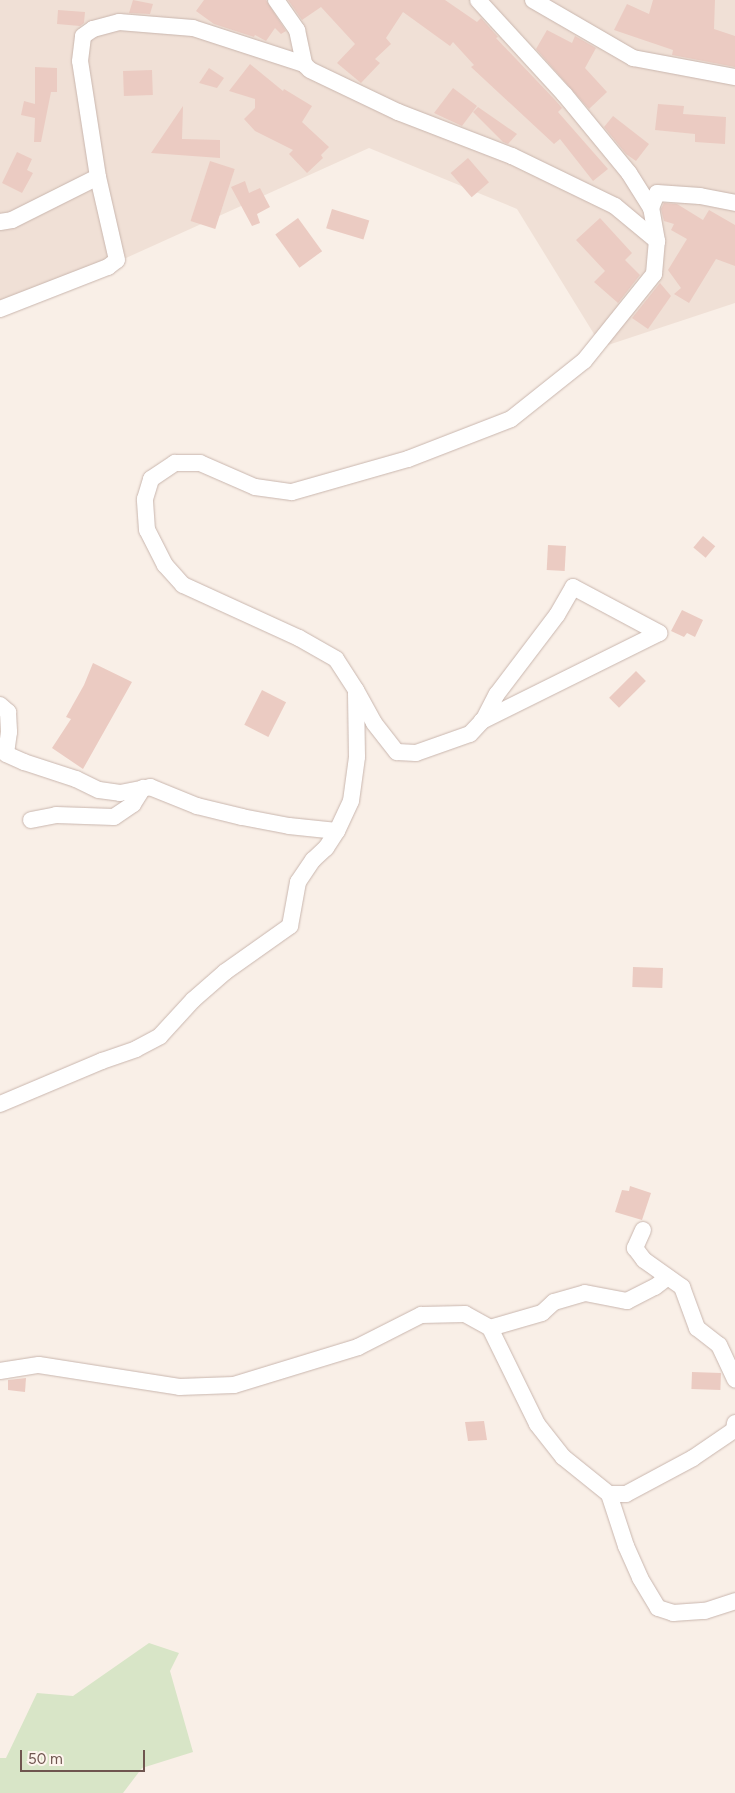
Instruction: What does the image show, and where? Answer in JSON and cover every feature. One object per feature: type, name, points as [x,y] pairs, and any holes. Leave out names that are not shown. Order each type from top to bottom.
[{"type":"street","points":[[276,0],[297,30],[304,64]]},
{"type":"street","points":[[478,0],[564,94],[629,173],[651,208],[657,241],[654,274],[584,361],[511,420],[408,459],[292,492],[255,487],[200,463],[175,463],[151,479],[145,499],[147,530],[165,565],[183,585],[298,638],[336,659],[374,723],[397,752],[416,753],[470,734],[482,721],[497,694],[557,615],[573,587],[659,633],[482,721]]},
{"type":"street","points":[[533,0],[633,58],[735,76]]},
{"type":"street","points":[[0,309],[108,266],[117,260],[98,177],[80,61],[84,36],[93,29],[118,22],[193,28],[304,64],[310,70],[398,112],[512,156],[615,206],[657,241]]},
{"type":"street","points":[[0,222],[12,220],[98,177]]},
{"type":"street","points":[[651,208],[657,193],[700,196],[735,203]]},
{"type":"street","points":[[0,1104],[102,1060],[136,1049],[160,1036],[193,1000],[225,972],[290,926],[298,882],[337,831],[351,801],[357,757],[356,690]]},
{"type":"street","points":[[0,705],[8,712],[9,732],[6,754],[24,762],[76,779],[99,790],[120,793],[150,787],[197,806],[242,817],[289,826],[337,831]]},
{"type":"street","points":[[31,820],[56,815],[114,817],[133,804],[143,788]]},
{"type":"street","points":[[643,1230],[635,1248],[644,1260],[682,1286],[698,1328],[719,1345],[735,1379]]},
{"type":"street","points":[[490,1328],[542,1313],[554,1302],[586,1293],[627,1301],[655,1287],[668,1277]]},
{"type":"street","points":[[0,1371],[40,1366],[179,1387],[234,1385],[358,1347],[421,1315],[465,1314],[490,1328],[537,1424],[562,1457],[609,1494],[629,1554],[640,1578],[658,1608],[673,1613],[705,1611],[735,1600]]},
{"type":"street","points":[[609,1494],[626,1494],[693,1458],[734,1430],[735,1422]]},
{"type":"shaded area","points":[[0,0],[735,0],[735,303],[602,347],[517,209],[369,148],[0,315]]},
{"type":"green space","points":[[149,1643],[179,1653],[170,1671],[193,1752],[142,1768],[123,1793],[0,1793],[0,1758],[6,1758],[37,1693],[73,1696]]},
{"type":"building","points":[[133,0],[153,4],[150,14],[129,13]]},
{"type":"building","points":[[204,0],[266,0],[286,31],[281,34],[275,28],[266,41],[255,35],[254,37],[214,24],[196,11]]},
{"type":"building","points":[[288,0],[445,0],[477,22],[481,18],[498,37],[496,38],[562,108],[558,112],[608,169],[593,181],[560,139],[554,144],[471,67],[474,65],[453,42],[450,46],[403,12],[386,38],[391,44],[375,59],[380,63],[361,83],[337,63],[355,44],[321,7],[302,20]]},
{"type":"building","points":[[653,0],[715,0],[714,29],[735,36],[735,67],[672,55],[673,50],[614,30],[627,4],[649,14]]},
{"type":"building","points":[[58,10],[85,12],[84,23],[80,26],[57,24]]},
{"type":"building","points":[[547,30],[572,43],[575,36],[596,48],[585,68],[607,92],[589,109],[536,49]]},
{"type":"building","points":[[250,64],[283,91],[284,89],[312,106],[302,122],[329,147],[321,155],[323,158],[307,173],[289,154],[293,150],[255,131],[244,119],[255,108],[255,99],[229,91]]},
{"type":"building","points":[[35,67],[57,68],[57,92],[51,92],[41,142],[34,142],[35,118],[21,115],[24,101],[35,104]]},
{"type":"building","points":[[209,68],[224,78],[217,88],[199,83]]},
{"type":"building","points":[[152,70],[153,95],[124,96],[123,71]]},
{"type":"building","points":[[453,88],[477,106],[462,126],[434,113]]},
{"type":"building","points":[[658,104],[684,106],[683,114],[726,117],[725,144],[695,142],[695,134],[655,130]]},
{"type":"building","points":[[183,106],[182,139],[220,140],[220,158],[151,153]]},
{"type":"building","points":[[478,107],[517,134],[508,144],[503,142],[473,112]]},
{"type":"building","points":[[613,116],[649,144],[636,161],[626,154],[604,127]]},
{"type":"building","points":[[17,152],[32,159],[27,170],[33,173],[22,193],[2,183]]},
{"type":"building","points":[[468,158],[489,182],[472,197],[451,173]]},
{"type":"building","points":[[210,161],[235,169],[215,229],[191,221]]},
{"type":"building","points":[[245,181],[249,193],[260,188],[270,207],[257,214],[260,223],[252,226],[231,187]]},
{"type":"building","points":[[664,203],[677,204],[703,220],[709,210],[735,225],[735,266],[716,259],[689,303],[674,294],[681,288],[668,270],[687,239],[671,230],[674,224],[664,221],[661,209]]},
{"type":"building","points":[[332,209],[369,220],[363,240],[326,228]]},
{"type":"building","points":[[298,218],[322,251],[299,268],[275,234]]},
{"type":"building","points":[[600,218],[632,253],[625,260],[640,275],[618,303],[594,282],[605,271],[576,240]]},
{"type":"building","points":[[660,283],[671,296],[648,329],[632,318]]},
{"type":"building","points":[[703,536],[715,546],[706,558],[693,547]]},
{"type":"building","points":[[548,545],[566,546],[565,571],[547,570]]},
{"type":"building","points":[[682,610],[703,620],[695,637],[687,633],[684,637],[671,631]]},
{"type":"building","points":[[93,663],[132,682],[83,769],[52,748],[71,719],[66,717],[84,685]]},
{"type":"building","points":[[636,671],[646,681],[619,708],[609,698]]},
{"type":"building","points":[[262,690],[286,702],[268,737],[244,725]]},
{"type":"building","points":[[633,967],[663,968],[662,988],[632,987]]},
{"type":"building","points":[[630,1186],[651,1193],[642,1220],[615,1212],[622,1190],[629,1191]]},
{"type":"building","points":[[692,1372],[721,1373],[720,1390],[691,1389]]},
{"type":"building","points":[[26,1378],[25,1392],[8,1390],[8,1380]]},
{"type":"building","points":[[484,1421],[487,1440],[468,1441],[465,1422]]}]
